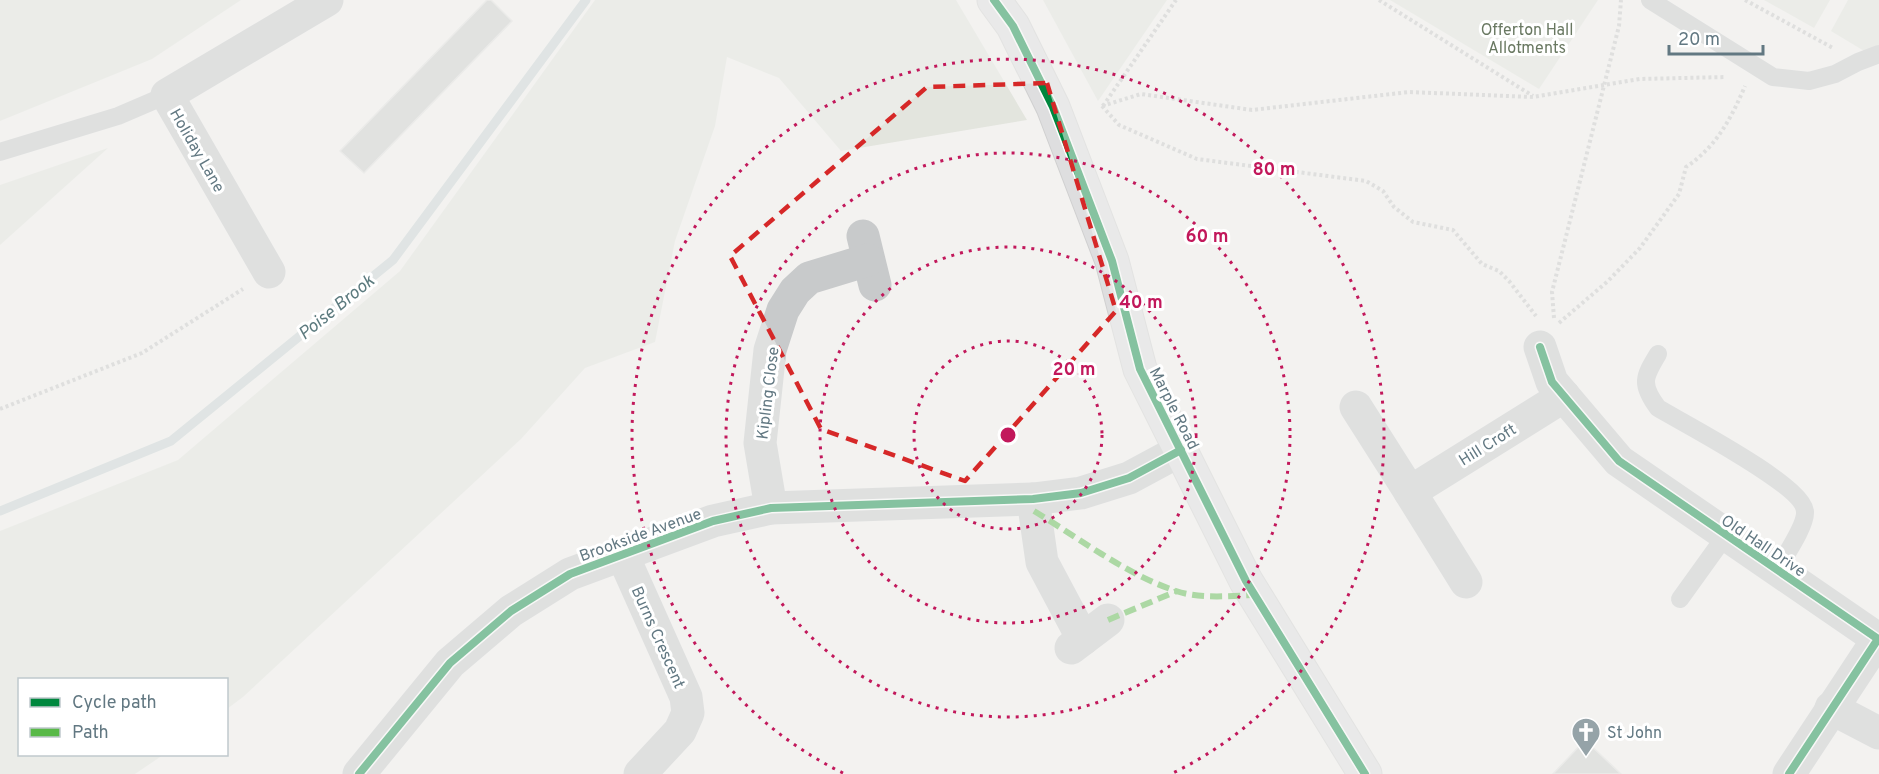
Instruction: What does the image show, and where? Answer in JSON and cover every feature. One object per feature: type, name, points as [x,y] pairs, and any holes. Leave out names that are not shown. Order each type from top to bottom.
[{"type":"main road","name":"Marple Road","points":[[994,0],[1013,26],[1053,107],[1112,261],[1140,369],[1246,581],[1365,774]]},
{"type":"street","name":"Holiday Lane","points":[[269,272],[167,94],[327,0]]},
{"type":"street","name":"Kipling Close","points":[[771,508],[760,443],[770,350],[783,310],[795,291],[809,278],[869,261]]},
{"type":"street","name":"Old Hall Drive","points":[[1544,339],[1552,382],[1618,461],[1878,638],[1789,774]]},
{"type":"street","name":"Hill Croft","points":[[1410,492],[1564,396]]},
{"type":"street","points":[[1356,407],[1466,582]]},
{"type":"street","name":"Brookside Avenue","points":[[361,773],[450,663],[512,611],[570,574],[713,521],[771,508],[1033,499],[1081,493],[1129,478],[1180,450]]},
{"type":"street","points":[[1033,499],[1042,562],[1087,636]]},
{"type":"street","name":"Burns Crescent","points":[[623,556],[686,697],[688,713],[680,731],[640,774]]},
{"type":"street","points":[[1831,708],[1879,733]]},
{"type":"lane","points":[[1650,0],[1773,77],[1809,81],[1835,74],[1879,54]]},
{"type":"lane","points":[[0,152],[118,116],[167,94]]},
{"type":"lane","points":[[1658,354],[1647,374],[1645,383],[1648,395],[1658,408],[1780,480],[1803,504],[1806,513],[1801,526],[1777,570]]},
{"type":"lane","points":[[1680,599],[1726,535]]},
{"type":"path","points":[[1102,106],[1176,0]]},
{"type":"path","points":[[1379,0],[1533,97]]},
{"type":"path","points":[[1544,339],[1555,317],[1552,292],[1619,26],[1621,0]]},
{"type":"path","points":[[1745,0],[1858,62]]},
{"type":"path","points":[[1544,339],[1640,249],[1679,194],[1686,167],[1705,154],[1732,118],[1748,77]]},
{"type":"path","points":[[1102,106],[1141,94],[1252,110],[1409,92],[1533,97],[1640,80],[1773,77]]},
{"type":"path","points":[[1102,106],[1119,125],[1197,159],[1366,181],[1383,191],[1394,207],[1413,222],[1453,230],[1482,264],[1499,271],[1509,281],[1544,339]]},
{"type":"path","points":[[0,409],[142,353],[269,272]]},
{"type":"highlighted area","points":[[1047,83],[1116,311],[965,481],[821,429],[730,256],[927,87]]},
{"type":"green space","points":[[0,0],[241,0],[152,59],[0,121]]},
{"type":"green space","points":[[595,0],[956,0],[1027,120],[841,151],[779,78],[727,57],[715,126],[675,241],[655,342],[585,368],[521,439],[243,697],[228,708],[228,678],[18,678],[18,756],[162,756],[135,774],[0,774],[0,531],[178,460],[400,271]]},
{"type":"green space","points":[[1043,0],[1167,0],[1098,101]]},
{"type":"green space","name":"Offerton Hall Allotments","points":[[1390,0],[1598,0],[1539,89]]},
{"type":"green space","points":[[1764,0],[1830,0],[1814,28]]},
{"type":"green space","points":[[1848,0],[1879,0],[1879,60],[1831,31]]},
{"type":"green space","points":[[108,148],[0,245],[0,185]]},
{"type":"building","points":[[487,0],[491,0],[512,21],[364,173],[340,151]]},
{"type":"building","name":"St John","points":[[1585,740],[1621,774],[1553,774]]},
{"type":"waterway","name":"Poise Brook","points":[[0,511],[171,441],[393,260],[586,0]]},
{"type":"marked path","points":[[1034,511],[1103,555],[1157,584],[1185,594],[1254,595]]},
{"type":"marked path","points":[[1108,620],[1177,591]]},
{"type":"cycle path","points":[[994,0],[1013,26],[1053,107],[1112,261],[1140,369],[1246,581],[1365,774]]},
{"type":"cycle path","points":[[1540,347],[1552,382],[1619,461],[1878,639],[1789,774]]},
{"type":"cycle path","points":[[359,774],[450,663],[511,611],[570,574],[713,521],[771,508],[1033,499],[1081,493],[1129,478],[1181,450]]},
{"type":"place","name":"St John","points":[[1586,758]]}]
